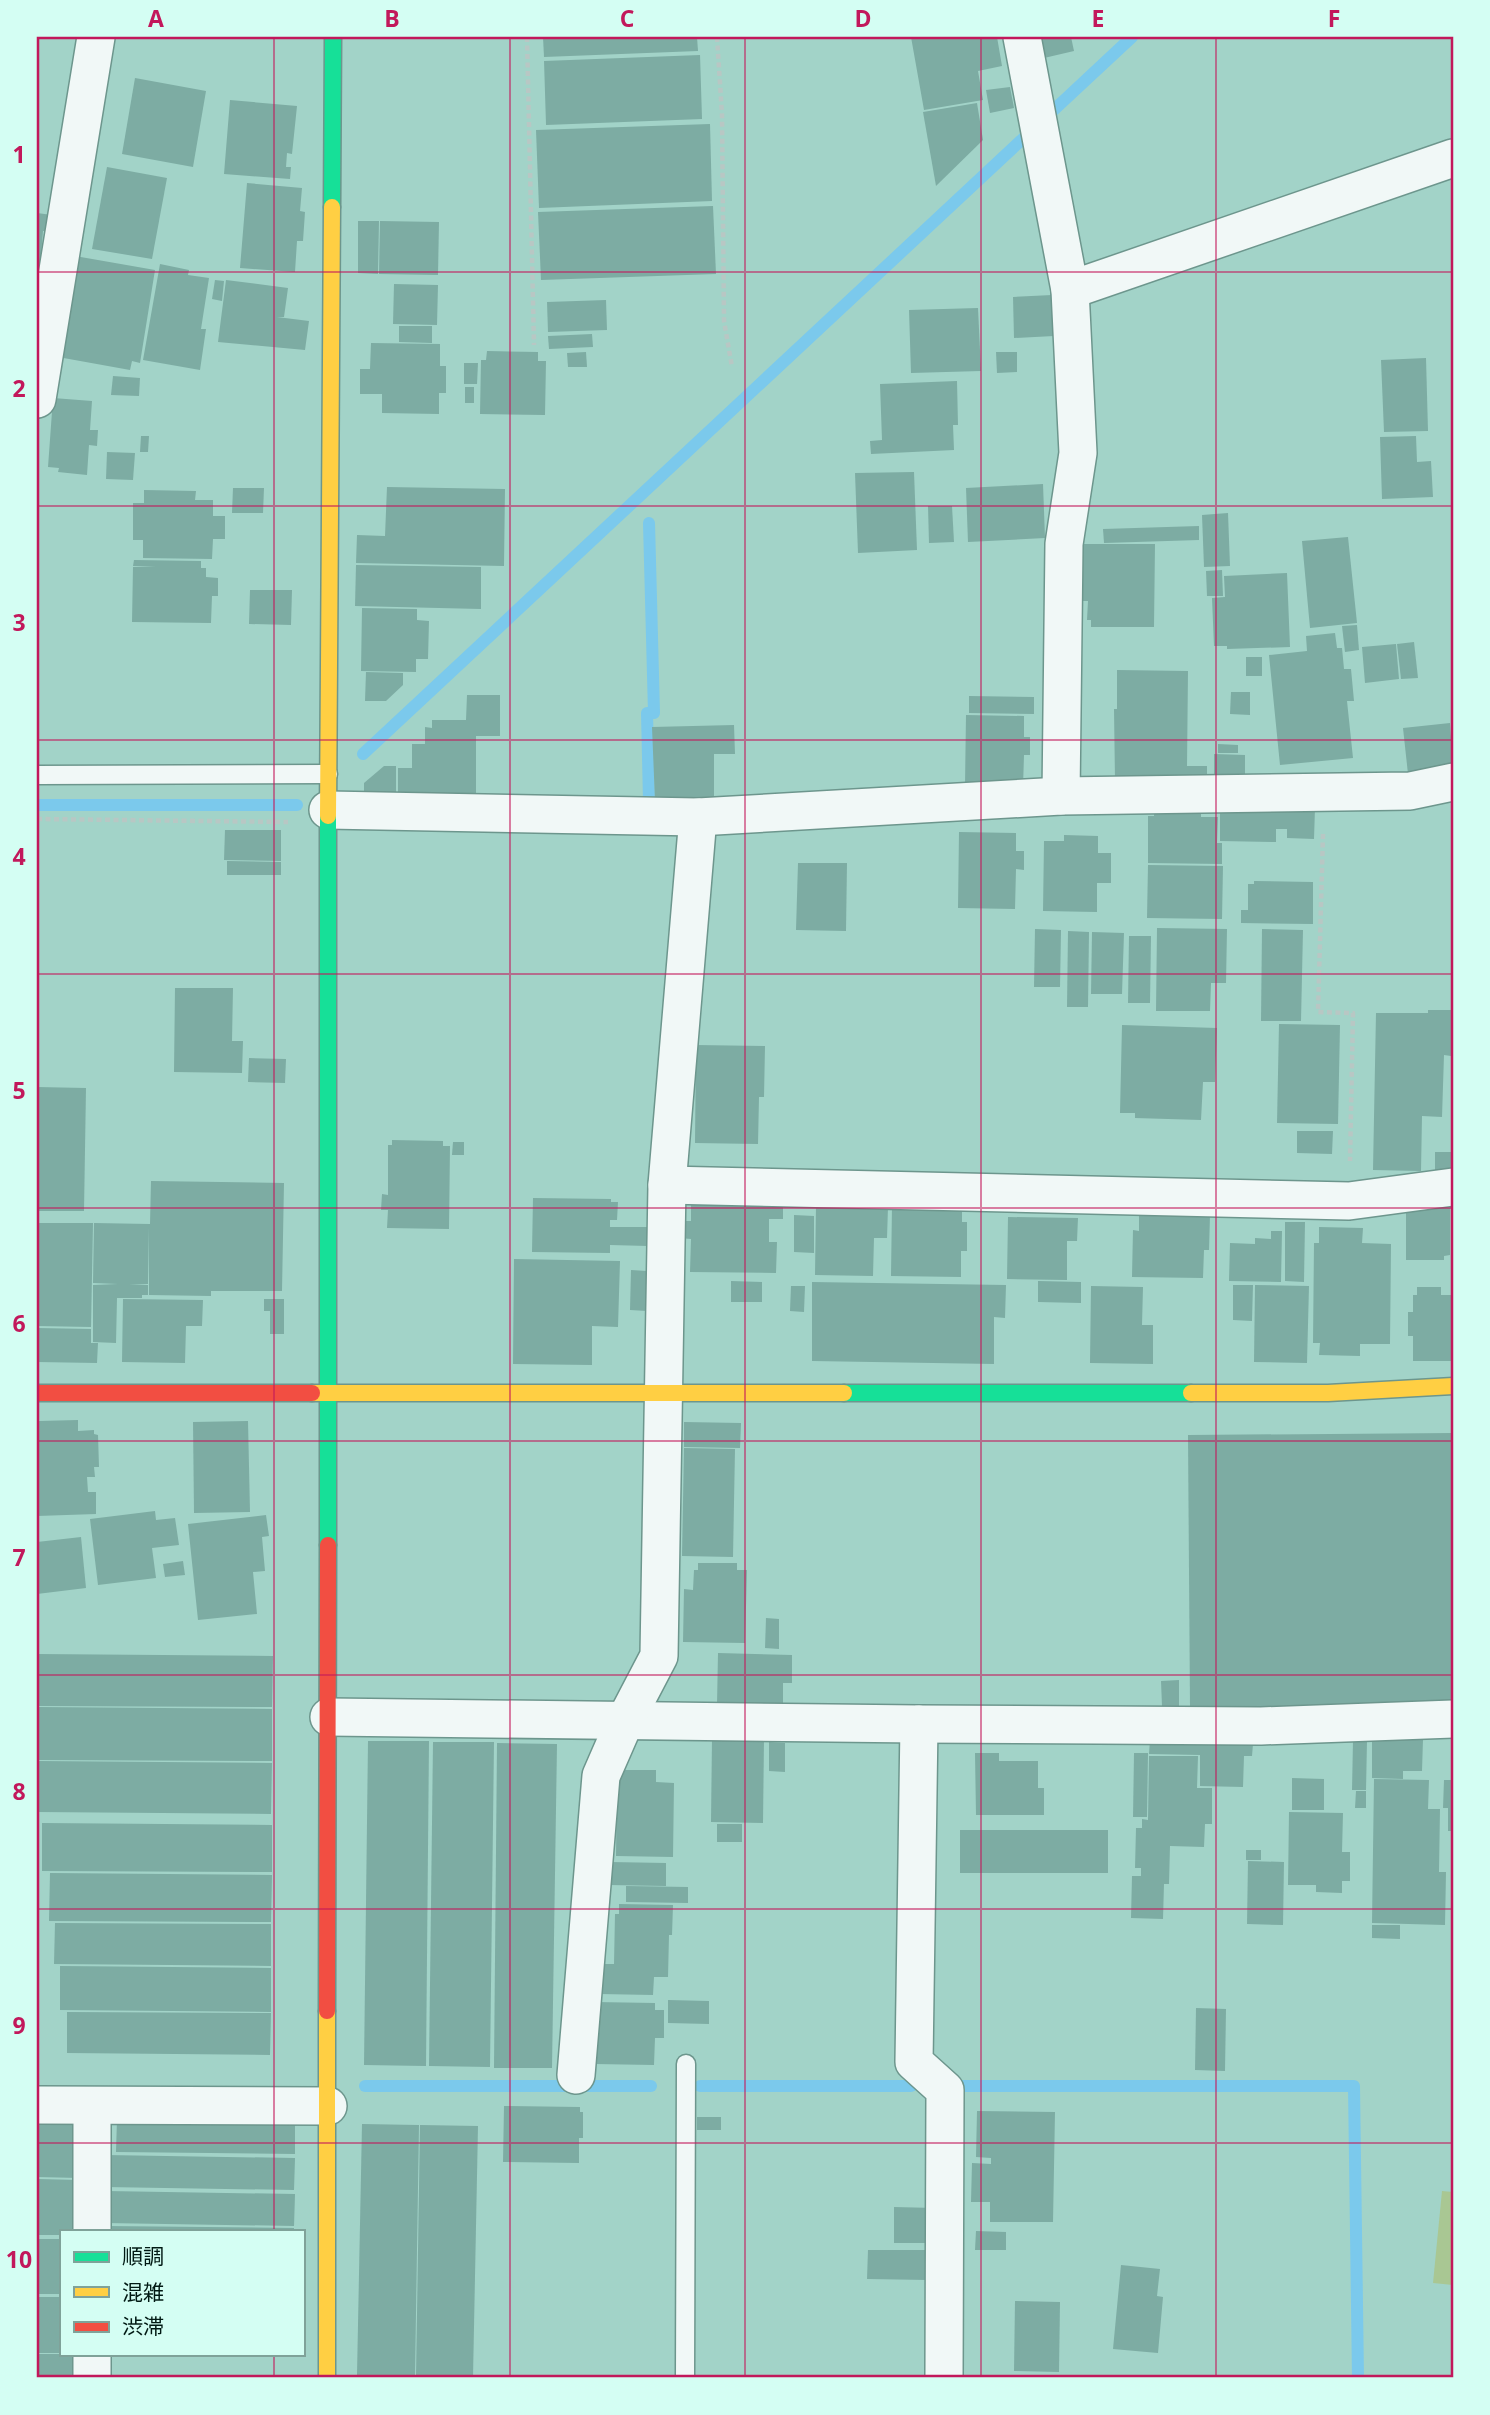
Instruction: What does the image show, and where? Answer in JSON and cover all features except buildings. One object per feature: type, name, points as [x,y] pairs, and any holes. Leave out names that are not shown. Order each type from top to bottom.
[{"type":"street","points":[[37,399],[96,37]]},
{"type":"street","points":[[327,2378],[328,774],[333,37]]},
{"type":"street","points":[[1022,37],[1070,290],[1078,453],[1064,544],[1061,796]]},
{"type":"street","points":[[1070,290],[1453,158]]},
{"type":"street","points":[[328,816],[698,817],[1061,796],[1410,791],[1453,782]]},
{"type":"street","points":[[576,2075],[601,1776],[625,1721],[659,1656],[667,1185],[698,817]]},
{"type":"street","points":[[667,1185],[1349,1201],[1453,1187]]},
{"type":"street","points":[[37,1393],[1328,1393],[1453,1386]]},
{"type":"street","points":[[329,1717],[1261,1726],[1453,1720]]},
{"type":"street","points":[[919,1724],[914,2062],[945,2091],[944,2378]]},
{"type":"street","points":[[37,2105],[328,2106]]},
{"type":"street","points":[[92,2106],[92,2230]]},
{"type":"street","points":[[92,2356],[92,2378]]},
{"type":"lane","points":[[37,775],[328,774]]},
{"type":"lane","points":[[685,2378],[686,2064]]},
{"type":"path","points":[[527,37],[534,345]]},
{"type":"path","points":[[717,37],[722,114],[724,321],[732,367]]},
{"type":"path","points":[[1324,792],[1318,1012],[1353,1013],[1349,1201]]},
{"type":"path","points":[[37,819],[328,816]]},
{"type":"green space","points":[[1442,2191],[1453,2192],[1453,2285],[1433,2283]]},
{"type":"waterway","points":[[363,754],[1132,37]]},
{"type":"waterway","points":[[649,523],[654,713],[647,713],[649,801]]},
{"type":"waterway","points":[[37,805],[297,805]]},
{"type":"waterway","points":[[365,2086],[651,2086]]},
{"type":"waterway","points":[[700,2086],[911,2086]]},
{"type":"waterway","points":[[958,2086],[1354,2086],[1358,2378]]},
{"type":"traffic: fast","points":[[332,207],[333,37]]},
{"type":"traffic: fast","points":[[328,816],[328,1545]]},
{"type":"traffic: fast","points":[[844,1393],[1191,1393]]},
{"type":"traffic: slow","points":[[328,816],[332,207]]},
{"type":"traffic: slow","points":[[1191,1393],[1328,1393],[1453,1386]]},
{"type":"traffic: slow","points":[[312,1393],[844,1393]]},
{"type":"traffic: slow","points":[[327,2011],[327,2378]]},
{"type":"traffic: jam","points":[[37,1393],[312,1393]]},
{"type":"traffic: jam","points":[[327,2011],[328,1545]]}]
